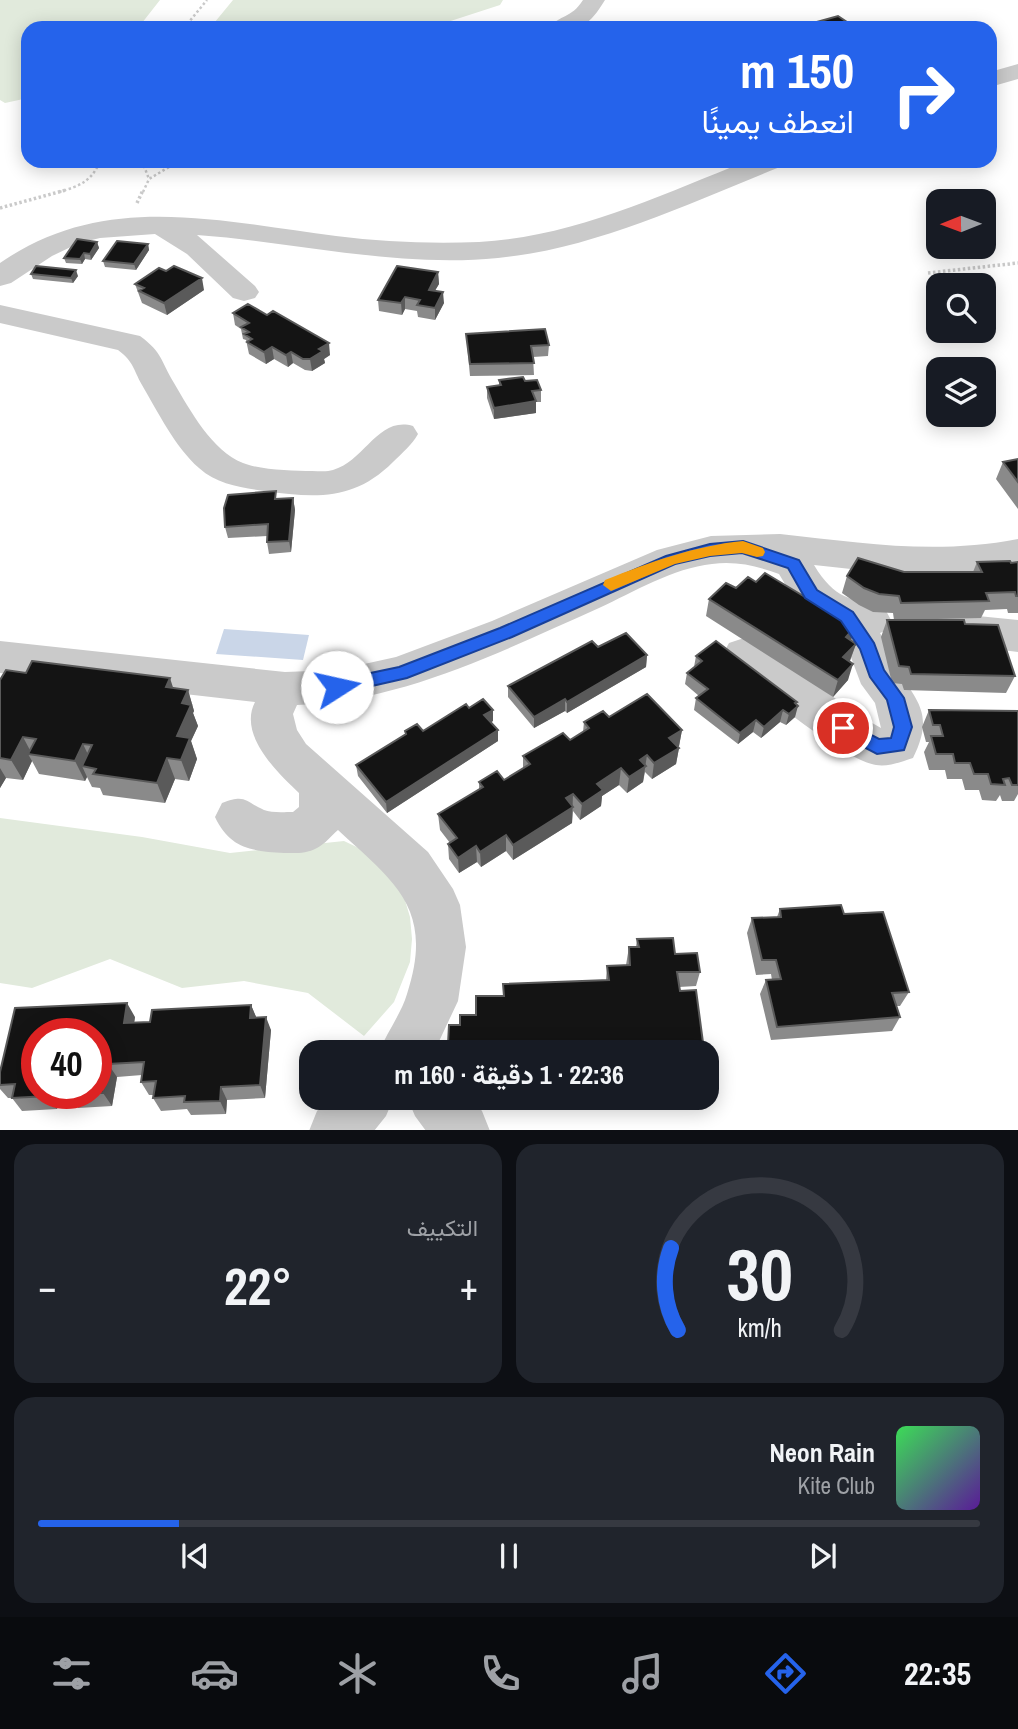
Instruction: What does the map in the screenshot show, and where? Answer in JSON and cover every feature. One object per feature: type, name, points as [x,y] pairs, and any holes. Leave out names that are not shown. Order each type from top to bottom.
[{"type":"street","points":[[576,21],[583,18],[594,0]]},
{"type":"street","points":[[997,78],[1018,71]]},
{"type":"street","points":[[997,81],[1018,91]]},
{"type":"street","points":[[0,277],[19,263],[68,238],[115,228],[162,226],[340,245],[436,252],[501,249],[592,228],[752,168]]},
{"type":"street","points":[[162,226],[197,248],[244,292]]},
{"type":"street","points":[[0,314],[129,343],[145,355],[156,382],[192,439],[212,460],[234,474],[296,483],[345,480],[369,464],[401,434]]},
{"type":"street","points":[[743,547],[793,564],[811,594],[847,617],[868,648],[876,673],[895,698],[903,727],[897,745],[877,747],[843,728],[744,654]]},
{"type":"street","points":[[0,657],[285,689],[363,684],[401,673],[506,632],[671,560],[710,550],[780,548],[919,564],[978,561],[1018,553]]},
{"type":"street","points":[[847,617],[907,626],[1018,636]]},
{"type":"street","points":[[285,689],[271,713],[276,735],[290,757],[411,867],[436,905],[442,947],[432,1001],[412,1040]]},
{"type":"street","points":[[238,817],[256,831],[302,833],[322,815],[321,786]]},
{"type":"street","points":[[337,1130],[355,1110]]},
{"type":"street","points":[[445,1110],[462,1130]]},
{"type":"path","points":[[190,21],[207,0]]},
{"type":"path","points":[[0,208],[81,186],[95,174],[97,168]]},
{"type":"path","points":[[145,168],[149,179],[167,168]]},
{"type":"path","points":[[928,272],[1018,263]]},
{"type":"shaded area","points":[[0,0],[160,0],[144,21],[21,21],[21,100],[5,103],[0,100]]},
{"type":"shaded area","points":[[233,0],[503,0],[500,5],[451,21],[216,21]]},
{"type":"shaded area","points":[[0,818],[142,837],[230,853],[344,841],[363,850],[380,863],[404,897],[410,917],[410,962],[394,1002],[364,1036],[308,993],[244,981],[182,988],[110,959],[32,988],[0,983]]},
{"type":"water","points":[[224,629],[309,635],[303,660],[216,654]]},
{"type":"building","points":[[838,16],[846,21],[820,21]]},
{"type":"building","points":[[77,239],[97,242],[90,254],[84,253],[80,259],[64,258]]},
{"type":"building","points":[[117,241],[148,244],[134,264],[103,261]]},
{"type":"building","points":[[36,266],[76,270],[71,278],[31,274]]},
{"type":"building","points":[[174,266],[202,278],[164,303],[139,291],[144,288],[135,284],[159,268],[166,271]]},
{"type":"building","points":[[397,266],[438,272],[429,290],[443,292],[435,308],[417,305],[420,300],[405,297],[401,303],[378,300]]},
{"type":"building","points":[[248,304],[267,315],[273,311],[329,343],[319,349],[323,351],[310,359],[303,359],[291,352],[286,355],[272,347],[264,352],[247,342],[252,339],[244,334],[249,332],[241,327],[249,323],[233,313]]},
{"type":"building","points":[[545,329],[549,345],[531,346],[534,363],[470,364],[466,334]]},
{"type":"building","points":[[523,377],[525,381],[537,380],[541,390],[532,391],[536,401],[494,408],[487,387],[501,385],[499,380]]},
{"type":"building","points":[[1018,459],[1018,482],[1003,462]]},
{"type":"building","points":[[276,491],[275,499],[293,498],[289,541],[267,542],[268,524],[225,527],[224,508],[228,495]]},
{"type":"building","points":[[858,558],[904,572],[982,572],[977,562],[1018,562],[1018,596],[1015,592],[986,593],[989,601],[901,603],[899,596],[879,594],[864,588],[847,576]]},
{"type":"building","points":[[765,573],[855,627],[846,637],[856,644],[843,657],[853,664],[838,680],[709,599],[726,583],[736,588],[748,577],[756,582]]},
{"type":"building","points":[[887,620],[964,620],[965,624],[998,625],[1015,676],[911,674],[909,667],[899,666]]},
{"type":"building","points":[[626,633],[647,655],[567,702],[565,699],[534,717],[508,686],[592,641],[598,647]]},
{"type":"building","points":[[716,641],[797,702],[795,703],[798,706],[789,714],[783,710],[764,727],[756,720],[740,733],[696,698],[708,689],[687,673],[702,661],[696,656]]},
{"type":"building","points":[[32,661],[170,678],[166,687],[188,690],[182,703],[191,705],[177,736],[190,738],[181,760],[167,758],[157,783],[93,774],[96,769],[82,766],[92,745],[83,744],[75,761],[28,754],[36,739],[23,737],[11,760],[0,758],[0,680],[6,670],[26,673]]},
{"type":"building","points":[[647,694],[682,730],[669,738],[679,748],[654,763],[647,755],[640,760],[646,766],[629,777],[621,768],[597,784],[603,790],[582,804],[573,794],[566,798],[573,807],[513,845],[506,835],[480,852],[476,846],[458,858],[448,844],[457,838],[438,814],[483,787],[479,782],[497,771],[504,780],[530,764],[523,756],[563,733],[570,740],[589,728],[584,722],[603,711],[609,717]]},
{"type":"building","points":[[483,699],[493,710],[484,715],[498,730],[386,802],[356,765],[406,734],[405,731],[417,724],[423,731],[466,704],[469,708]]},
{"type":"building","points":[[929,710],[1018,711],[1018,785],[1012,785],[1009,778],[1003,779],[1005,785],[991,784],[988,774],[974,774],[970,763],[955,763],[953,754],[936,754],[931,736],[943,736],[940,725],[933,725]]},
{"type":"building","points":[[841,905],[844,914],[883,912],[909,992],[892,993],[900,1017],[777,1027],[766,980],[781,979],[776,960],[762,960],[752,918],[781,917],[780,909]]},
{"type":"building","points":[[673,938],[675,954],[697,953],[700,972],[677,972],[680,991],[696,990],[703,1040],[448,1040],[449,1025],[460,1025],[460,1015],[476,1015],[476,996],[504,996],[503,984],[609,980],[607,966],[630,965],[629,947],[639,947],[637,939]]},
{"type":"building","points":[[127,1003],[124,1023],[150,1022],[152,1010],[251,1005],[250,1018],[266,1017],[260,1085],[221,1087],[220,1101],[184,1102],[185,1096],[153,1098],[156,1081],[141,1082],[144,1062],[112,1064],[112,1018],[21,1018],[21,1097],[12,1098],[15,1084],[0,1085],[0,1072],[15,1008]]},
{"type":"slow traffic","points":[[611,585],[671,560],[710,550],[743,547],[757,552]]},
{"type":"route","points":[[337,687],[363,684],[401,673],[506,632],[671,560],[710,550],[743,547],[793,564],[811,594],[847,617],[868,648],[876,673],[895,698],[903,727],[897,745],[877,747],[843,728]]}]
